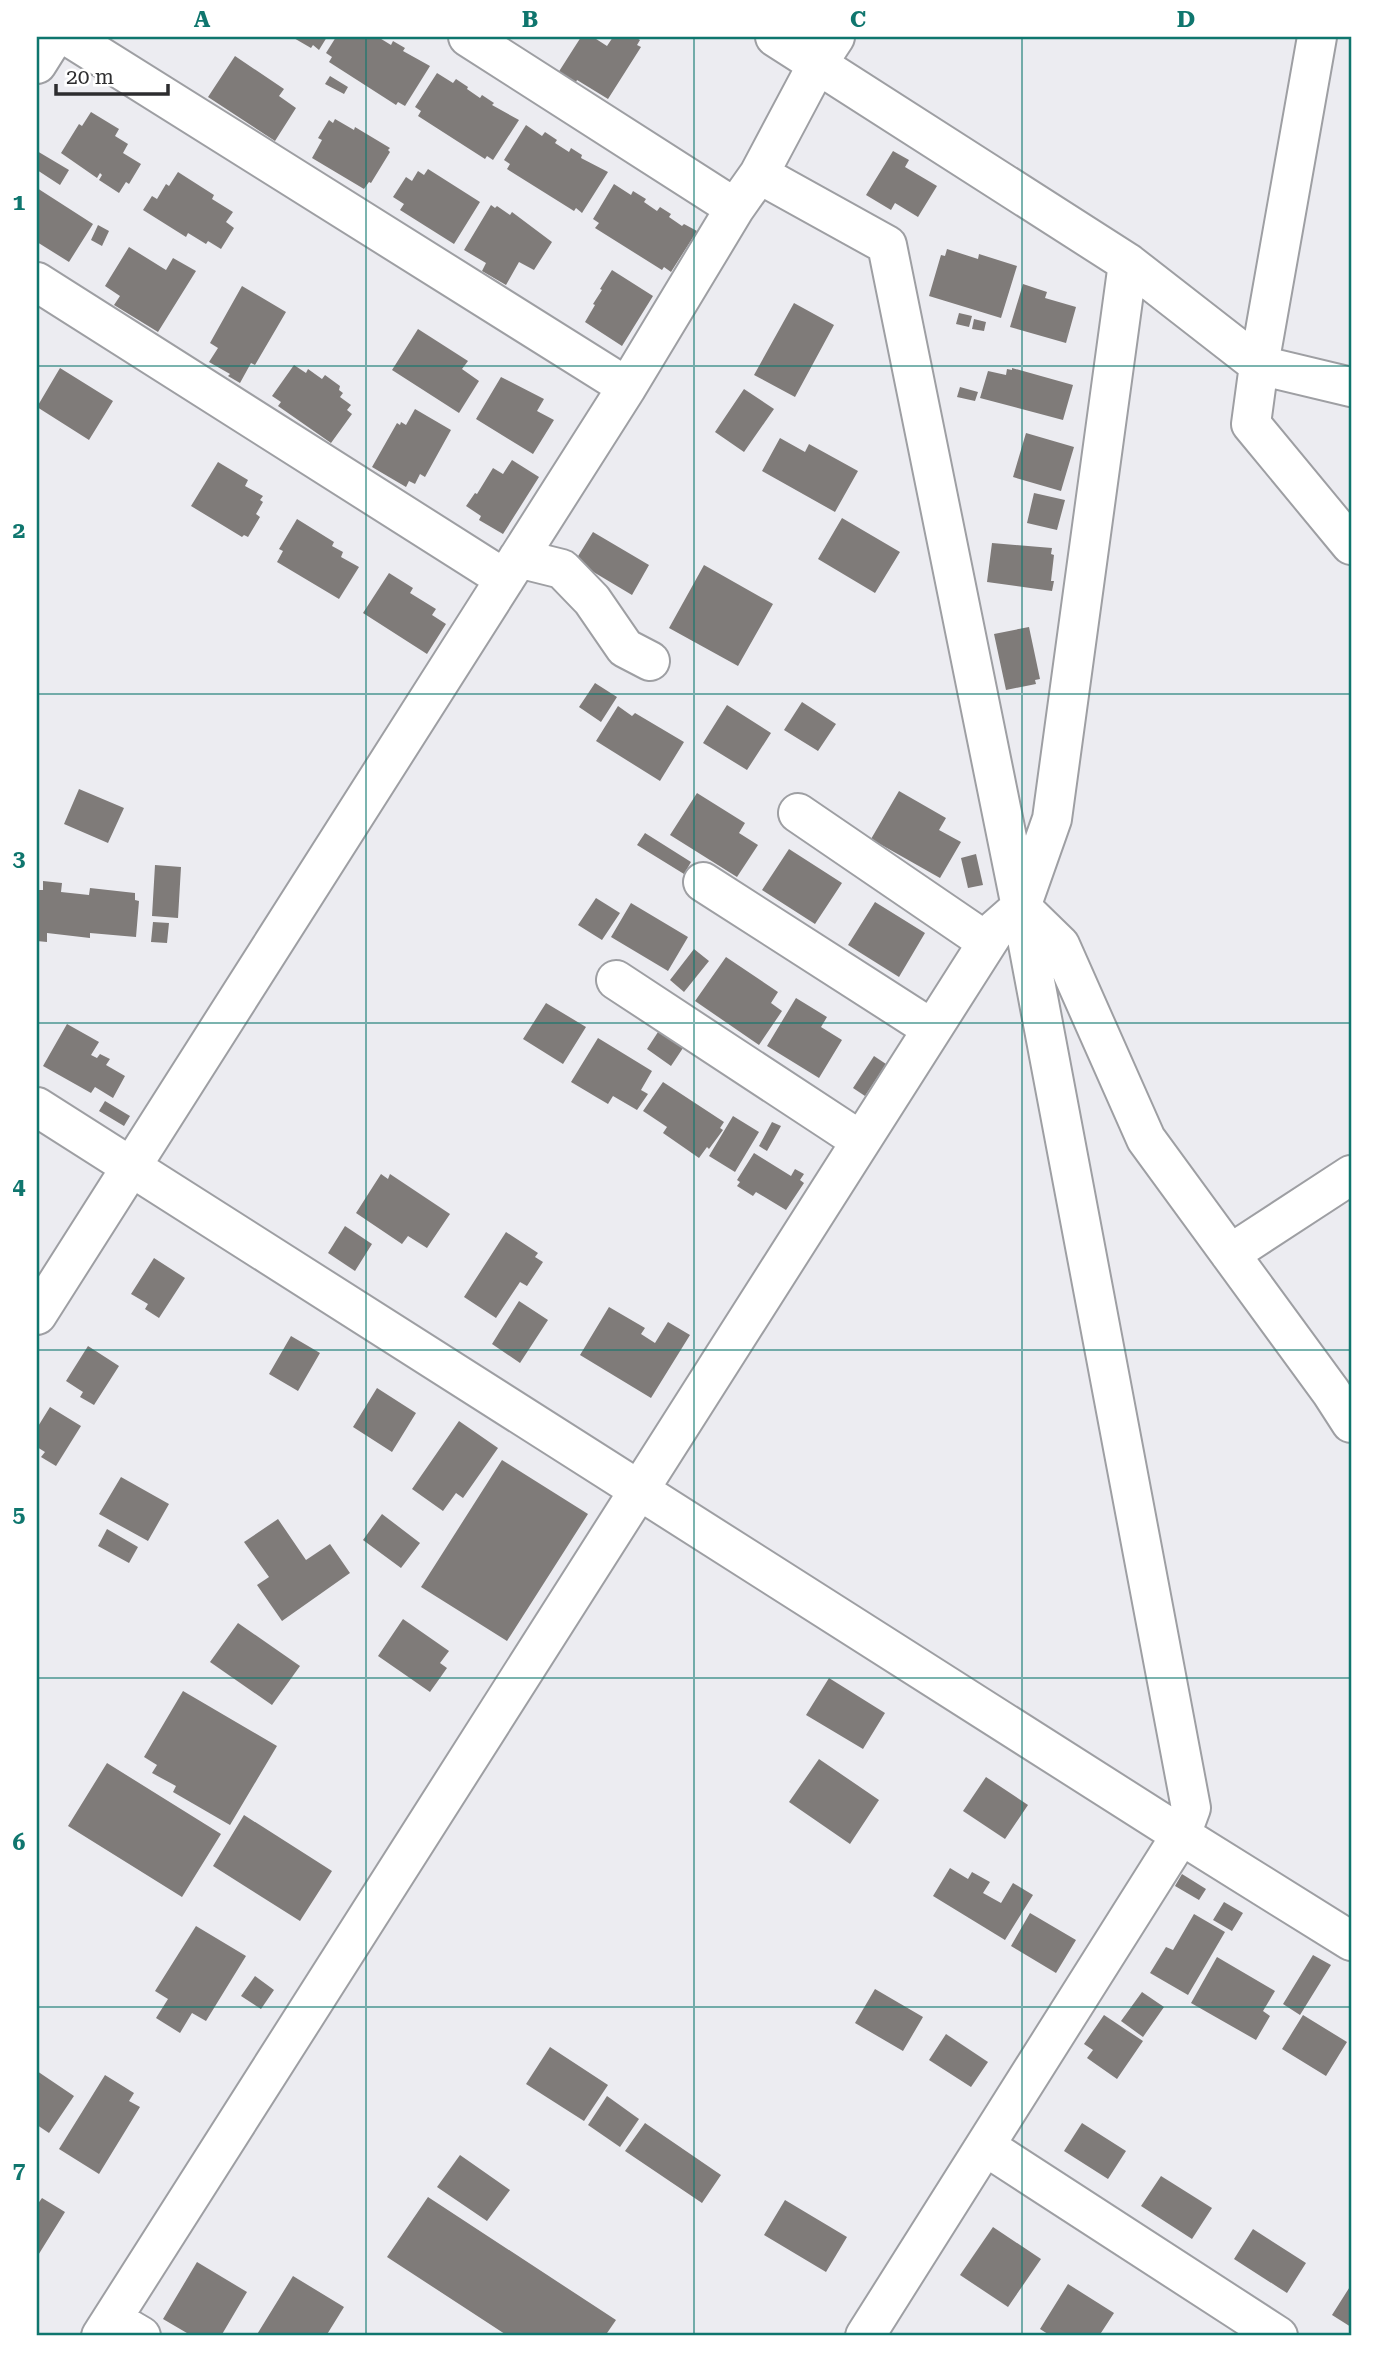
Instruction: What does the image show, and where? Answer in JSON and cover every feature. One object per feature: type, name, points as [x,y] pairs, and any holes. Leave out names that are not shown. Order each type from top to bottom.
[{"type":"street","points":[[37,64],[54,37]]},
{"type":"street","points":[[69,37],[627,387]]},
{"type":"street","points":[[468,37],[735,208]]},
{"type":"street","points":[[775,37],[827,50],[1128,263],[1259,365],[1351,387]]},
{"type":"street","points":[[1317,37],[1251,424],[1351,545]]},
{"type":"street","points":[[37,1315],[627,387],[735,208],[759,174],[827,50]]},
{"type":"street","points":[[759,174],[887,245],[1021,907],[1191,1808],[1181,1836],[865,2336]]},
{"type":"street","points":[[118,2330],[640,1489],[996,929],[1021,907],[1052,819],[1128,263]]},
{"type":"street","points":[[37,282],[511,568],[562,569],[592,600],[625,648],[650,661]]},
{"type":"street","points":[[798,813],[988,942]]},
{"type":"street","points":[[703,882],[932,1029]]},
{"type":"street","points":[[1021,907],[1060,945],[1146,1139],[1351,1423]]},
{"type":"street","points":[[616,980],[861,1141]]},
{"type":"street","points":[[37,1107],[1181,1836],[1351,1941]]},
{"type":"street","points":[[1230,1254],[1351,1175]]},
{"type":"street","points":[[985,2146],[1278,2336]]},
{"type":"building","points":[[292,37],[327,37],[319,50]]},
{"type":"building","points":[[336,37],[378,37],[391,45],[393,41],[405,48],[403,51],[430,66],[405,106],[398,102],[396,105],[329,62],[332,57],[326,53]]},
{"type":"building","points":[[581,37],[593,37],[607,46],[613,37],[635,37],[640,40],[637,45],[641,47],[608,99],[577,80],[575,84],[558,73]]},
{"type":"building","points":[[235,56],[284,89],[279,96],[296,108],[275,141],[208,97]]},
{"type":"building","points":[[437,73],[453,83],[456,79],[480,98],[482,95],[494,103],[492,105],[519,120],[493,160],[487,156],[485,159],[418,116],[421,111],[415,107]]},
{"type":"building","points":[[330,76],[348,87],[344,94],[325,84]]},
{"type":"building","points":[[91,112],[119,129],[115,136],[128,144],[123,153],[141,164],[129,184],[126,182],[119,193],[99,180],[102,175],[100,173],[97,178],[61,153],[79,124],[82,126]]},
{"type":"building","points":[[335,119],[354,130],[355,127],[390,148],[371,183],[364,189],[312,158],[322,140],[318,138],[329,120],[333,123]]},
{"type":"building","points":[[526,125],[542,136],[545,132],[569,152],[571,148],[582,155],[581,158],[608,172],[582,213],[576,208],[574,211],[507,169],[510,164],[504,160]]},
{"type":"building","points":[[37,151],[69,170],[60,185],[37,170]]},
{"type":"building","points":[[893,151],[909,160],[905,167],[937,186],[918,217],[895,203],[891,210],[866,195]]},
{"type":"building","points":[[428,169],[480,202],[454,244],[400,210],[404,204],[393,197],[406,177],[412,181],[418,171],[424,175]]},
{"type":"building","points":[[178,172],[214,195],[212,199],[233,212],[226,222],[234,228],[221,249],[188,233],[186,237],[143,210],[152,196],[157,199],[166,184],[169,186]]},
{"type":"building","points":[[614,184],[631,195],[633,191],[646,199],[644,202],[657,211],[660,207],[682,226],[684,224],[697,231],[671,272],[664,267],[662,270],[595,228],[599,223],[593,219]]},
{"type":"building","points":[[37,188],[93,224],[69,262],[37,242]]},
{"type":"building","points":[[491,205],[510,215],[512,212],[552,242],[534,270],[519,262],[506,285],[482,271],[486,263],[464,250]]},
{"type":"building","points":[[98,225],[109,231],[102,246],[91,240]]},
{"type":"building","points":[[129,247],[166,270],[173,258],[196,271],[158,332],[114,305],[120,296],[105,286]]},
{"type":"building","points":[[947,249],[978,259],[979,254],[1017,266],[1001,318],[929,296],[941,255],[945,256]]},
{"type":"building","points":[[612,270],[653,296],[622,346],[585,322]]},
{"type":"building","points":[[1023,284],[1047,292],[1045,298],[1076,307],[1066,343],[1010,327]]},
{"type":"building","points":[[242,286],[286,312],[255,365],[251,363],[240,383],[209,362],[218,348],[210,343]]},
{"type":"building","points":[[794,303],[834,325],[795,397],[754,375]]},
{"type":"building","points":[[959,313],[972,316],[969,327],[956,324]]},
{"type":"building","points":[[974,319],[986,322],[984,331],[972,329]]},
{"type":"building","points":[[418,329],[468,361],[462,369],[479,381],[459,413],[392,370]]},
{"type":"building","points":[[294,365],[306,373],[308,369],[322,379],[325,375],[340,386],[339,390],[343,393],[340,397],[351,405],[347,410],[352,414],[331,443],[278,406],[281,402],[272,396]]},
{"type":"building","points":[[60,368],[113,401],[89,440],[37,407]]},
{"type":"building","points":[[1012,368],[1073,385],[1063,420],[980,398],[988,371],[1006,375],[1007,369]]},
{"type":"building","points":[[501,377],[544,399],[537,411],[554,420],[533,454],[476,419]]},
{"type":"building","points":[[960,387],[978,392],[975,401],[957,397]]},
{"type":"building","points":[[744,389],[774,409],[744,452],[715,432]]},
{"type":"building","points":[[415,409],[451,430],[425,477],[420,474],[415,484],[409,481],[406,487],[372,467],[397,423],[406,425]]},
{"type":"building","points":[[1026,433],[1074,447],[1061,491],[1013,477]]},
{"type":"building","points":[[780,438],[805,452],[809,444],[858,471],[835,512],[762,471]]},
{"type":"building","points":[[512,460],[539,477],[503,534],[479,520],[481,516],[466,506],[493,468],[503,474]]},
{"type":"building","points":[[218,462],[248,480],[245,486],[263,496],[260,500],[263,502],[256,514],[260,517],[248,537],[242,537],[191,506]]},
{"type":"building","points":[[1034,493],[1065,500],[1057,530],[1027,523]]},
{"type":"building","points":[[842,518],[900,552],[875,593],[818,559]]},
{"type":"building","points":[[297,519],[334,542],[332,546],[343,552],[341,557],[359,567],[339,599],[277,562],[283,551],[279,549]]},
{"type":"building","points":[[593,532],[649,565],[632,595],[575,561]]},
{"type":"building","points":[[992,543],[1052,548],[1052,591],[987,582]]},
{"type":"building","points":[[704,565],[773,604],[738,666],[669,628]]},
{"type":"building","points":[[389,573],[413,588],[410,593],[436,609],[432,615],[446,624],[427,654],[363,613]]},
{"type":"building","points":[[1029,627],[1040,679],[1035,680],[1036,684],[1006,690],[994,634]]},
{"type":"building","points":[[595,683],[617,697],[601,722],[579,707]]},
{"type":"building","points":[[802,702],[836,724],[818,751],[784,730]]},
{"type":"building","points":[[727,705],[771,733],[747,770],[703,743]]},
{"type":"building","points":[[618,706],[684,742],[660,781],[596,741]]},
{"type":"building","points":[[79,789],[124,808],[108,843],[64,824]]},
{"type":"building","points":[[899,791],[946,818],[939,830],[961,842],[940,878],[871,839]]},
{"type":"building","points":[[697,793],[745,823],[739,833],[758,845],[737,877],[670,835]]},
{"type":"building","points":[[645,833],[691,862],[684,874],[637,845]]},
{"type":"building","points":[[789,849],[842,883],[815,924],[762,890]]},
{"type":"building","points":[[976,854],[983,885],[968,888],[961,858]]},
{"type":"building","points":[[155,865],[181,867],[178,918],[152,916]]},
{"type":"building","points":[[43,881],[62,883],[61,892],[89,895],[90,888],[135,893],[135,900],[139,901],[136,937],[90,933],[90,938],[47,933],[47,942],[37,941],[37,890],[43,890]]},
{"type":"building","points":[[596,898],[620,913],[602,940],[578,925]]},
{"type":"building","points":[[875,902],[925,933],[899,977],[848,945]]},
{"type":"building","points":[[631,903],[688,937],[668,971],[611,937]]},
{"type":"building","points":[[153,922],[169,923],[167,943],[151,942]]},
{"type":"building","points":[[694,949],[709,961],[684,992],[670,980]]},
{"type":"building","points":[[726,957],[778,992],[771,1003],[782,1011],[759,1045],[695,1001]]},
{"type":"building","points":[[796,998],[827,1017],[821,1027],[842,1040],[819,1078],[767,1046]]},
{"type":"building","points":[[546,1003],[586,1027],[563,1064],[523,1039]]},
{"type":"building","points":[[67,1024],[99,1042],[91,1055],[97,1058],[100,1054],[110,1059],[106,1065],[125,1076],[113,1098],[95,1087],[91,1093],[43,1066]]},
{"type":"building","points":[[658,1032],[683,1048],[671,1066],[647,1049]]},
{"type":"building","points":[[598,1038],[652,1071],[641,1090],[648,1094],[637,1110],[613,1096],[608,1104],[571,1082]]},
{"type":"building","points":[[874,1056],[886,1064],[865,1096],[853,1088]]},
{"type":"building","points":[[663,1082],[724,1122],[720,1128],[723,1130],[699,1158],[663,1133],[667,1127],[643,1111]]},
{"type":"building","points":[[105,1101],[130,1116],[124,1126],[99,1111]]},
{"type":"building","points":[[733,1116],[759,1132],[735,1172],[709,1156]]},
{"type":"building","points":[[772,1122],[781,1126],[767,1151],[759,1146]]},
{"type":"building","points":[[754,1153],[791,1176],[795,1169],[804,1174],[800,1180],[804,1183],[786,1210],[756,1192],[753,1196],[737,1186],[740,1182],[737,1180]]},
{"type":"building","points":[[381,1174],[388,1179],[390,1174],[450,1214],[427,1248],[408,1236],[402,1244],[356,1213]]},
{"type":"building","points":[[345,1226],[372,1244],[355,1271],[328,1253]]},
{"type":"building","points":[[506,1232],[538,1253],[535,1257],[543,1262],[527,1286],[520,1282],[496,1318],[464,1297]]},
{"type":"building","points":[[154,1258],[185,1278],[159,1318],[145,1309],[148,1304],[131,1294]]},
{"type":"building","points":[[519,1301],[548,1320],[520,1363],[492,1344]]},
{"type":"building","points":[[609,1307],[645,1328],[641,1334],[655,1343],[668,1322],[690,1335],[651,1398],[580,1355]]},
{"type":"building","points":[[291,1336],[320,1353],[298,1391],[269,1374]]},
{"type":"building","points":[[88,1346],[119,1366],[94,1405],[80,1397],[83,1392],[66,1381]]},
{"type":"building","points":[[377,1388],[416,1413],[392,1452],[353,1427]]},
{"type":"building","points":[[50,1407],[81,1426],[56,1466],[41,1457],[45,1452],[37,1447],[37,1428]]},
{"type":"building","points":[[459,1421],[498,1448],[463,1498],[456,1493],[443,1511],[412,1489]]},
{"type":"building","points":[[502,1460],[588,1514],[507,1641],[421,1587]]},
{"type":"building","points":[[121,1477],[169,1504],[148,1541],[99,1514]]},
{"type":"building","points":[[382,1514],[420,1543],[401,1568],[363,1540]]},
{"type":"building","points":[[278,1519],[306,1560],[330,1544],[350,1573],[282,1621],[257,1585],[269,1577],[244,1542]]},
{"type":"building","points":[[107,1529],[138,1547],[129,1563],[98,1546]]},
{"type":"building","points":[[403,1619],[449,1651],[440,1663],[447,1668],[430,1692],[378,1656]]},
{"type":"building","points":[[238,1623],[300,1666],[272,1705],[210,1662]]},
{"type":"building","points":[[829,1678],[885,1713],[863,1749],[806,1715]]},
{"type":"building","points":[[183,1691],[277,1746],[230,1825],[173,1792],[176,1786],[152,1773],[157,1765],[144,1757]]},
{"type":"building","points":[[819,1759],[879,1800],[850,1844],[789,1802]]},
{"type":"building","points":[[107,1763],[221,1834],[182,1897],[68,1826]]},
{"type":"building","points":[[986,1777],[1028,1805],[1005,1839],[963,1811]]},
{"type":"building","points":[[244,1815],[332,1871],[300,1921],[213,1866]]},
{"type":"building","points":[[950,1868],[968,1879],[972,1872],[990,1882],[983,1893],[1001,1903],[1013,1883],[1033,1895],[1005,1940],[933,1896]]},
{"type":"building","points":[[1182,1874],[1206,1889],[1199,1900],[1175,1886]]},
{"type":"building","points":[[1224,1902],[1243,1913],[1232,1931],[1213,1920]]},
{"type":"building","points":[[1030,1913],[1076,1940],[1056,1973],[1011,1946]]},
{"type":"building","points":[[1194,1914],[1225,1932],[1188,1995],[1150,1973],[1166,1947],[1173,1950]]},
{"type":"building","points":[[196,1926],[246,1956],[206,2021],[192,2013],[180,2033],[156,2018],[168,1999],[155,1991]]},
{"type":"building","points":[[1313,1955],[1331,1965],[1300,2015],[1283,2004]]},
{"type":"building","points":[[1217,1957],[1275,1991],[1263,2011],[1270,2016],[1256,2040],[1191,2003]]},
{"type":"building","points":[[255,1976],[274,1990],[261,2009],[241,1996]]},
{"type":"building","points":[[875,1989],[923,2017],[903,2051],[855,2023]]},
{"type":"building","points":[[1142,1992],[1164,2007],[1143,2037],[1121,2021]]},
{"type":"building","points":[[1104,2015],[1143,2041],[1117,2079],[1087,2058],[1093,2050],[1084,2044]]},
{"type":"building","points":[[1303,2015],[1347,2042],[1326,2076],[1282,2049]]},
{"type":"building","points":[[946,2034],[988,2062],[971,2087],[929,2060]]},
{"type":"building","points":[[550,2047],[608,2085],[584,2121],[526,2084]]},
{"type":"building","points":[[37,2071],[74,2096],[49,2133],[37,2125]]},
{"type":"building","points":[[105,2075],[134,2093],[129,2101],[140,2107],[99,2174],[59,2149]]},
{"type":"building","points":[[607,2096],[639,2119],[620,2147],[588,2125]]},
{"type":"building","points":[[645,2123],[721,2175],[702,2203],[625,2151]]},
{"type":"building","points":[[1082,2123],[1126,2151],[1108,2179],[1064,2151]]},
{"type":"building","points":[[460,2155],[510,2190],[487,2221],[437,2187]]},
{"type":"building","points":[[1161,2176],[1212,2208],[1192,2239],[1141,2206]]},
{"type":"building","points":[[428,2197],[616,2320],[605,2336],[508,2336],[387,2257]]},
{"type":"building","points":[[42,2198],[65,2212],[37,2257],[37,2205]]},
{"type":"building","points":[[785,2200],[847,2237],[826,2272],[764,2235]]},
{"type":"building","points":[[993,2227],[1041,2259],[1008,2307],[960,2275]]},
{"type":"building","points":[[1253,2229],[1306,2263],[1287,2293],[1234,2259]]},
{"type":"building","points":[[197,2262],[247,2292],[221,2336],[192,2336],[163,2319]]},
{"type":"building","points":[[293,2276],[344,2307],[326,2336],[256,2336]]},
{"type":"building","points":[[1068,2284],[1114,2313],[1099,2336],[1051,2336],[1040,2329]]},
{"type":"building","points":[[1351,2285],[1351,2327],[1332,2315]]}]
